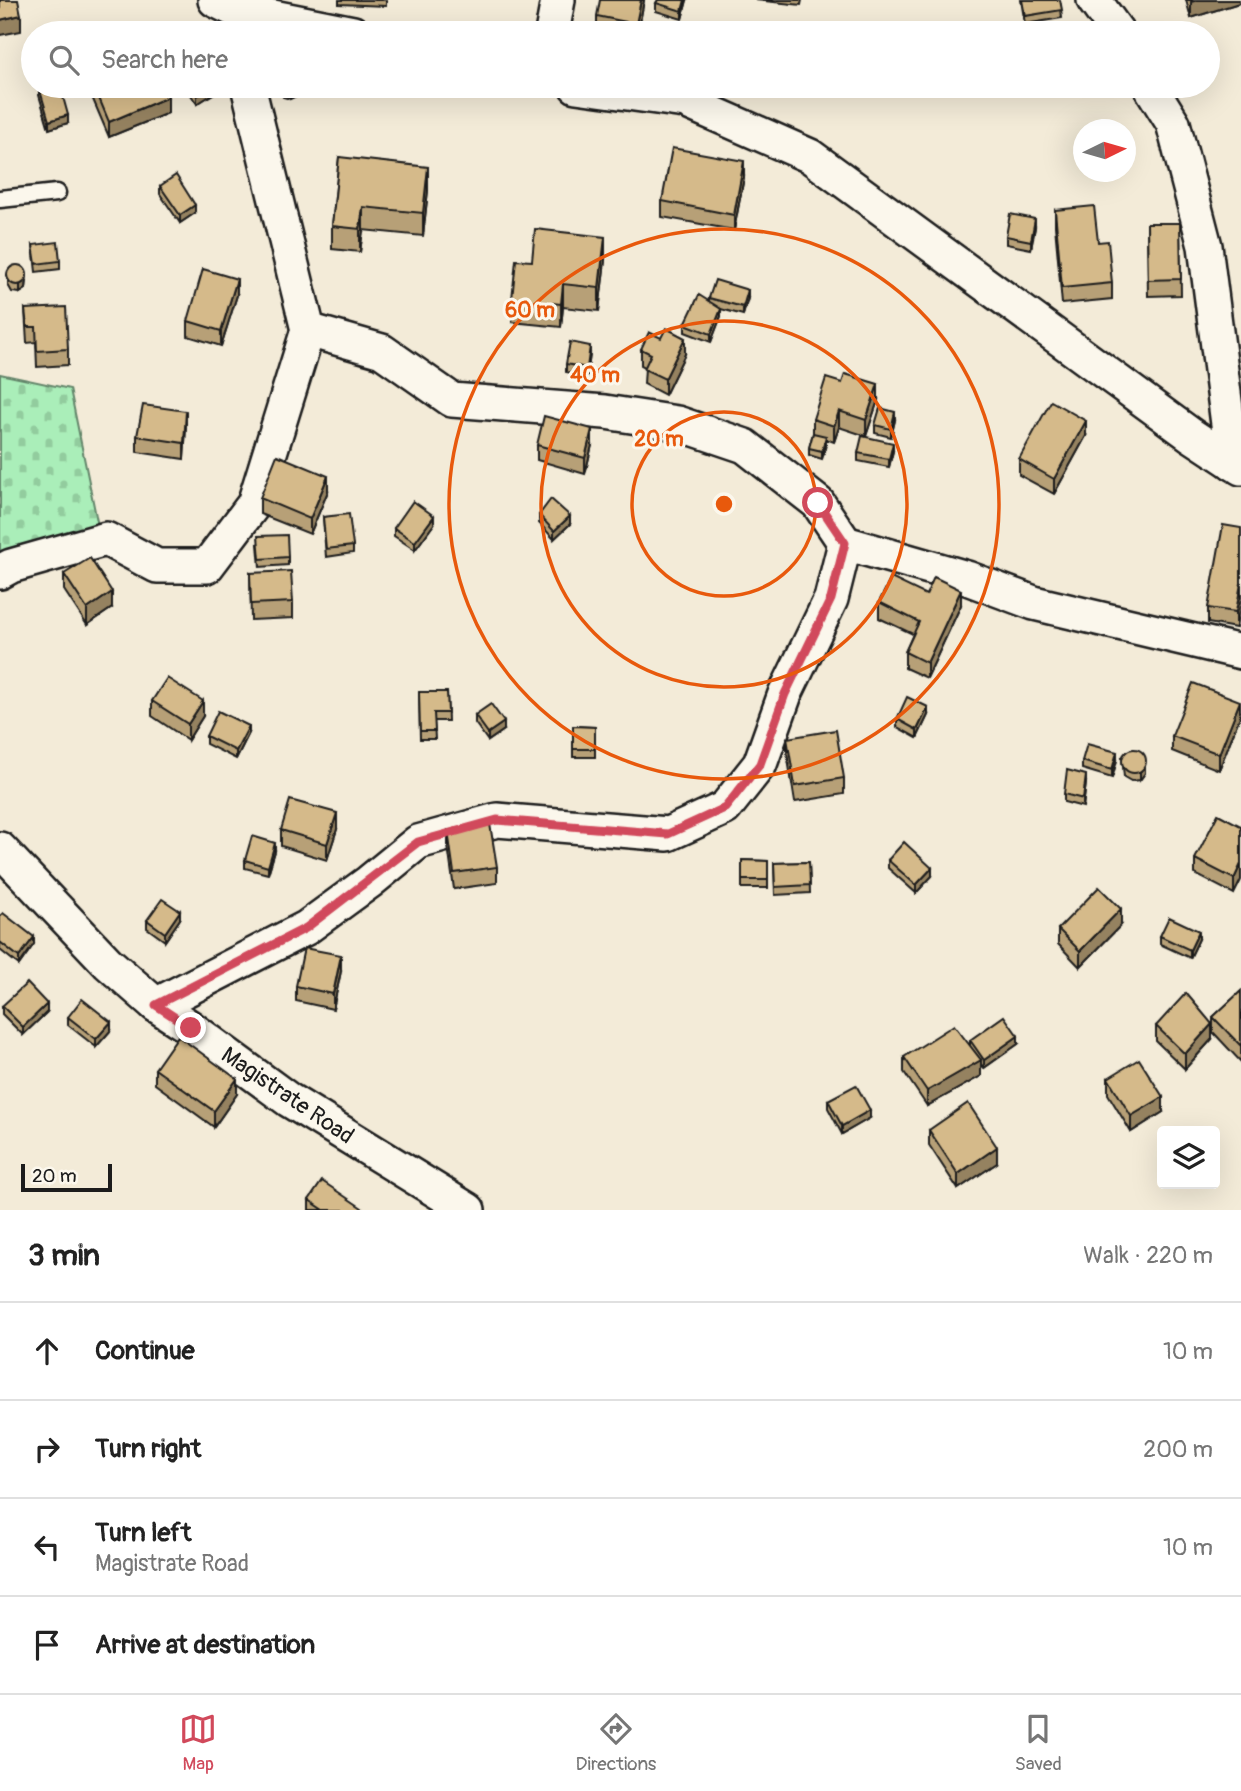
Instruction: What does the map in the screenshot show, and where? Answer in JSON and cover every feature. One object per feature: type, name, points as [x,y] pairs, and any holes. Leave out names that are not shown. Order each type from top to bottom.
[{"type":"street","points":[[554,21],[558,0]]},
{"type":"street","points":[[1094,0],[1109,21]]},
{"type":"street","points":[[229,14],[275,21]]},
{"type":"street","points":[[0,572],[11,566],[106,539],[157,566],[206,566],[254,505],[308,330],[251,98]]},
{"type":"street","points":[[663,98],[685,101],[810,156],[1191,435],[1237,465]]},
{"type":"street","points":[[1157,98],[1173,123],[1205,246],[1237,465]]},
{"type":"street","points":[[308,330],[382,351],[452,400],[641,417],[677,423],[745,446],[818,503],[845,543],[967,578],[1034,603],[1241,652]]},
{"type":"street","points":[[156,1005],[306,928],[418,842],[497,820],[668,834],[725,808],[760,764],[785,694],[831,599],[845,543]]},
{"type":"street","name":"Magistrate Road","points":[[0,849],[108,963],[156,1005],[289,1100],[468,1210]]},
{"type":"lane","points":[[0,199],[57,193]]},
{"type":"green space","points":[[0,374],[70,389],[99,531],[0,567]]},
{"type":"building","points":[[0,0],[18,0],[21,15],[0,20]]},
{"type":"building","points":[[600,0],[641,0],[637,21],[597,16]]},
{"type":"building","points":[[658,0],[685,0],[682,11],[656,3]]},
{"type":"building","points":[[1022,0],[1060,0],[1062,10],[1025,16]]},
{"type":"building","points":[[42,98],[63,98],[68,115],[49,121]]},
{"type":"building","points":[[99,98],[166,98],[109,122]]},
{"type":"building","points":[[672,148],[744,161],[734,215],[662,201]]},
{"type":"building","points":[[339,157],[428,167],[423,213],[363,207],[360,229],[332,226]]},
{"type":"building","points":[[176,175],[195,205],[180,215],[160,186]]},
{"type":"building","points":[[1094,206],[1098,242],[1108,241],[1112,283],[1062,288],[1055,210]]},
{"type":"building","points":[[1010,214],[1035,219],[1031,241],[1006,236]]},
{"type":"building","points":[[1147,223],[1180,223],[1181,279],[1148,280]]},
{"type":"building","points":[[535,229],[605,237],[599,288],[563,284],[561,304],[512,299],[516,260],[532,261]]},
{"type":"building","points":[[58,242],[60,261],[36,264],[33,245]]},
{"type":"building","points":[[17,265],[24,268],[27,275],[24,282],[17,285],[10,282],[7,275],[10,268]]},
{"type":"building","points":[[203,269],[237,279],[221,331],[188,321]]},
{"type":"building","points":[[715,280],[748,290],[743,307],[709,298]]},
{"type":"building","points":[[699,295],[721,309],[711,334],[685,324]]},
{"type":"building","points":[[66,307],[68,349],[37,351],[36,327],[27,327],[25,309]]},
{"type":"building","points":[[666,328],[685,338],[665,379],[644,369],[651,354],[641,349],[649,332],[661,338]]},
{"type":"building","points":[[570,342],[590,346],[587,368],[566,364]]},
{"type":"building","points":[[845,374],[878,384],[866,420],[839,411],[834,426],[813,419],[826,378],[842,383]]},
{"type":"building","points":[[1051,401],[1086,421],[1054,479],[1019,459]]},
{"type":"building","points":[[143,405],[186,411],[184,443],[137,436]]},
{"type":"building","points":[[880,408],[895,412],[891,429],[875,425]]},
{"type":"building","points":[[544,416],[592,429],[585,458],[537,445]]},
{"type":"building","points":[[813,433],[826,436],[822,451],[809,448]]},
{"type":"building","points":[[862,436],[893,443],[889,459],[858,453]]},
{"type":"building","points":[[277,455],[328,476],[310,519],[260,498]]},
{"type":"building","points":[[551,499],[570,516],[554,531],[539,515]]},
{"type":"building","points":[[413,501],[434,516],[415,542],[394,528]]},
{"type":"building","points":[[349,514],[353,546],[326,549],[323,517]]},
{"type":"building","points":[[1223,525],[1241,528],[1241,583],[1236,612],[1208,608]]},
{"type":"building","points":[[287,535],[288,557],[260,559],[258,536]]},
{"type":"building","points":[[90,558],[112,592],[87,609],[64,574]]},
{"type":"building","points":[[291,571],[293,602],[251,604],[250,573]]},
{"type":"building","points":[[934,577],[961,590],[927,663],[905,652],[919,622],[879,602],[891,578],[926,595]]},
{"type":"building","points":[[167,678],[203,701],[188,724],[152,701]]},
{"type":"building","points":[[1193,683],[1240,701],[1219,754],[1172,736]]},
{"type":"building","points":[[419,692],[447,692],[448,713],[434,713],[435,731],[420,731]]},
{"type":"building","points":[[907,697],[928,707],[917,730],[897,719]]},
{"type":"building","points":[[491,704],[504,722],[488,733],[475,715]]},
{"type":"building","points":[[218,711],[249,726],[236,751],[206,736]]},
{"type":"building","points":[[573,726],[595,727],[595,749],[573,749]]},
{"type":"building","points":[[836,730],[844,778],[795,786],[787,738]]},
{"type":"building","points":[[1087,744],[1117,752],[1112,770],[1082,761]]},
{"type":"building","points":[[1134,749],[1145,756],[1146,761],[1139,772],[1134,773],[1123,766],[1122,761],[1129,750]]},
{"type":"building","points":[[1067,770],[1086,775],[1083,799],[1064,794]]},
{"type":"building","points":[[290,800],[337,813],[327,844],[281,830]]},
{"type":"building","points":[[1218,814],[1241,826],[1241,864],[1234,879],[1195,859]]},
{"type":"building","points":[[490,824],[497,867],[454,873],[448,831]]},
{"type":"building","points":[[252,836],[275,843],[268,867],[245,860]]},
{"type":"building","points":[[904,842],[932,868],[916,885],[888,860]]},
{"type":"building","points":[[742,860],[768,861],[768,880],[742,880]]},
{"type":"building","points":[[809,862],[810,885],[775,887],[774,863]]},
{"type":"building","points":[[1099,887],[1121,909],[1080,951],[1058,929]]},
{"type":"building","points":[[162,899],[180,911],[165,933],[147,920]]},
{"type":"building","points":[[3,913],[34,937],[19,957],[0,942],[0,916]]},
{"type":"building","points":[[1169,917],[1199,931],[1190,950],[1160,936]]},
{"type":"building","points":[[304,948],[341,955],[333,994],[296,986]]},
{"type":"building","points":[[27,983],[47,1004],[23,1027],[2,1006]]},
{"type":"building","points":[[1241,991],[1241,1046],[1213,1017]]},
{"type":"building","points":[[1186,993],[1212,1024],[1185,1054],[1156,1026]]},
{"type":"building","points":[[82,999],[111,1022],[96,1039],[68,1017]]},
{"type":"building","points":[[1004,1016],[1018,1036],[984,1060],[970,1040]]},
{"type":"building","points":[[954,1025],[981,1060],[927,1091],[904,1057]]},
{"type":"building","points":[[178,1036],[237,1079],[214,1111],[155,1069]]},
{"type":"building","points":[[1139,1059],[1163,1097],[1131,1116],[1108,1078]]},
{"type":"building","points":[[856,1085],[870,1110],[842,1126],[828,1100]]},
{"type":"building","points":[[968,1103],[997,1147],[958,1174],[929,1130]]},
{"type":"building","points":[[322,1181],[362,1208],[361,1210],[324,1210],[309,1200]]},
{"type":"route","points":[[191,1028],[156,1005],[306,928],[418,842],[497,820],[668,834],[725,808],[760,764],[785,694],[831,599],[845,543],[818,503]]}]
